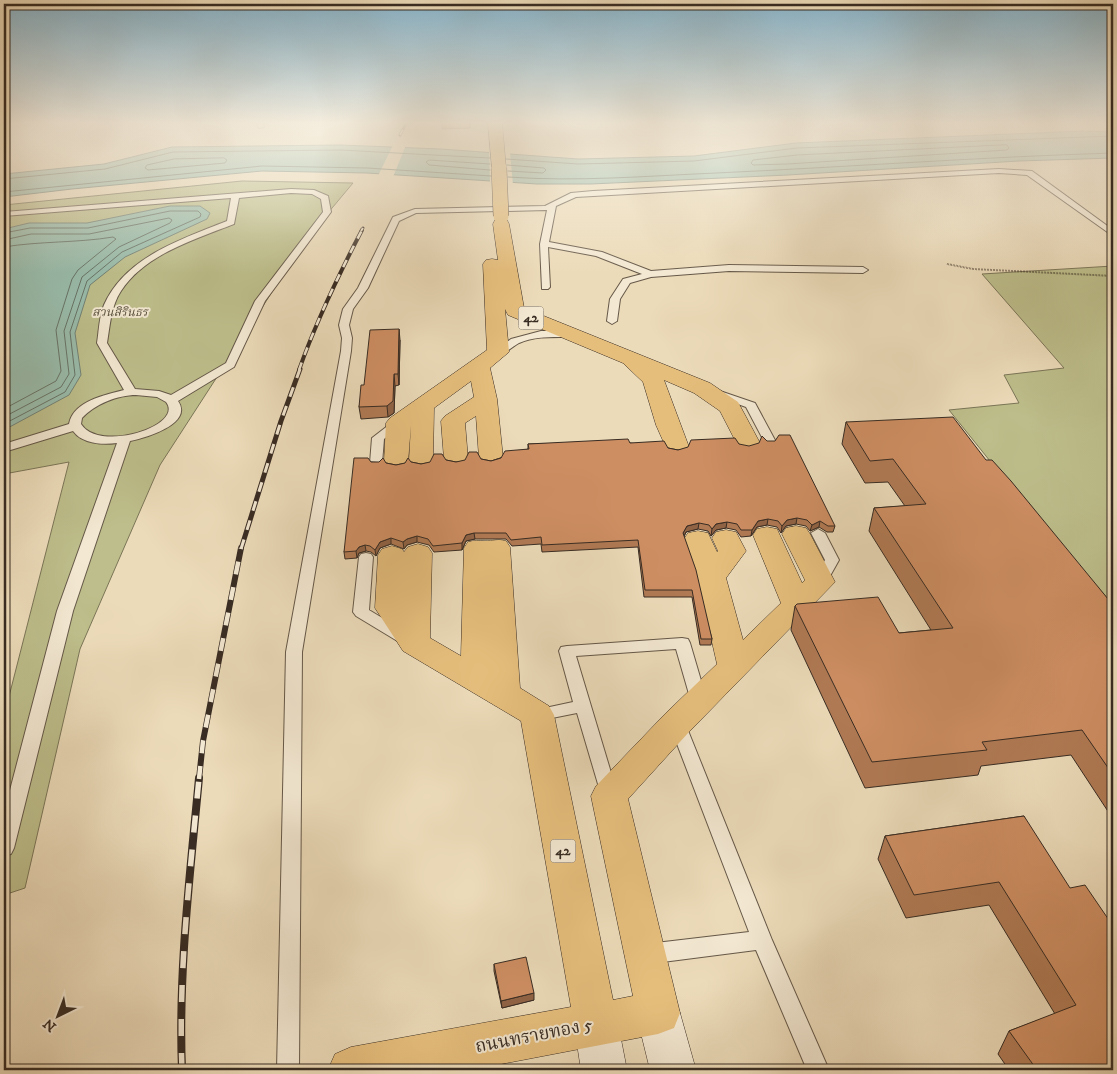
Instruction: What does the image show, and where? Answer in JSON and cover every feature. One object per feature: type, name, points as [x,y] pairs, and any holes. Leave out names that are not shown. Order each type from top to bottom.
[{"type":"highway","name":"42","points":[[498,172],[501,220],[515,311],[702,388],[748,443]]},
{"type":"highway","name":"42","points":[[498,352],[491,256],[501,220]]},
{"type":"highway","points":[[386,463],[398,423],[498,352]]},
{"type":"highway","points":[[628,358],[674,441]]},
{"type":"highway","points":[[470,409],[473,458],[470,409],[479,366]]},
{"type":"highway","points":[[421,461],[422,407]]},
{"type":"highway","points":[[658,1013],[636,955],[609,796],[688,712],[820,582],[807,533]]},
{"type":"highway","points":[[767,535],[798,604]]},
{"type":"highway","points":[[478,548],[504,694],[478,663],[479,581],[461,564],[478,548]]},
{"type":"highway","points":[[717,551],[734,666]]},
{"type":"highway","points":[[392,555],[390,608],[414,643],[504,694],[536,715]]},
{"type":"highway","name":"42","points":[[536,715],[596,1024]]},
{"type":"highway","name":"ถนนทรายทอง 5","points":[[351,1070],[658,1013]]},
{"type":"main road","points":[[658,1013],[673,1070]]},
{"type":"main road","points":[[596,1024],[604,1070]]},
{"type":"lane","points":[[288,1070],[294,652],[346,352],[347,338],[344,325],[348,309],[362,288],[396,219],[416,211],[546,208],[574,196],[593,194],[979,172]]},
{"type":"lane","points":[[1016,172],[1029,173],[1110,229]]},
{"type":"lane","points":[[4,214],[291,191],[314,192],[325,198],[327,212],[260,301],[230,365],[171,400]]},
{"type":"lane","points":[[131,392],[102,343],[109,305],[121,282],[157,254],[231,222],[235,196]]},
{"type":"lane","points":[[545,287],[544,244],[552,206]]},
{"type":"lane","points":[[544,244],[592,252],[620,260],[650,274]]},
{"type":"lane","points":[[612,321],[615,299],[626,281],[650,274],[729,268],[863,270]]},
{"type":"lane","points":[[498,352],[523,337],[540,333],[572,335]]},
{"type":"lane","name":"42","points":[[702,388],[750,405],[748,443]]},
{"type":"lane","points":[[131,392],[155,393],[171,400],[175,407],[174,414],[168,422],[149,432],[125,439],[98,439],[80,432],[76,426],[76,418],[91,405],[103,399],[131,392]]},
{"type":"lane","points":[[4,448],[76,426]]},
{"type":"lane","points":[[4,848],[66,611],[125,439]]},
{"type":"lane","points":[[609,796],[567,651],[682,643],[688,712],[762,940],[818,1070]]},
{"type":"lane","points":[[536,715],[583,706]]},
{"type":"lane","points":[[636,955],[762,940]]},
{"type":"path","points":[[947,264],[973,269],[1113,276]]},
{"type":"green space","name":"สวนสิรินธร","points":[[242,181],[353,183],[307,238],[160,465],[80,649],[25,888],[4,895],[4,716],[69,462],[4,474],[4,205]]},
{"type":"green space","points":[[1113,266],[1113,614],[949,410],[1019,403],[1004,375],[1064,368],[982,274]]},
{"type":"water","points":[[23,172],[250,172],[4,197],[4,174]]},
{"type":"water","points":[[321,172],[836,172],[591,184],[537,184],[367,173]]},
{"type":"water","points":[[170,206],[200,206],[210,213],[207,219],[125,257],[90,285],[75,333],[81,375],[69,395],[4,430],[4,229],[29,223],[87,223]]},
{"type":"pier","points":[[380,172],[395,172],[393,177],[378,176]]},
{"type":"pier","points":[[490,172],[512,172],[513,185],[490,183]]},
{"type":"building","points":[[399,329],[398,374],[394,374],[393,401],[387,406],[359,407],[361,385],[364,385],[370,330]]},
{"type":"building","points":[[953,417],[986,460],[992,460],[1011,481],[1113,605],[1113,775],[1082,730],[982,742],[987,750],[872,762],[795,606],[797,604],[878,597],[899,633],[953,628],[874,508],[926,504],[893,459],[870,461],[846,422]]},
{"type":"building","points":[[779,435],[790,435],[835,526],[828,526],[820,521],[812,525],[807,520],[797,518],[787,520],[782,526],[778,521],[768,519],[758,521],[752,530],[741,530],[737,524],[727,522],[716,524],[712,529],[709,525],[699,523],[687,526],[683,533],[696,570],[712,639],[701,639],[692,590],[645,590],[638,540],[542,545],[541,537],[511,540],[506,533],[474,533],[466,535],[462,543],[433,546],[428,539],[417,536],[403,542],[391,538],[380,542],[375,550],[365,545],[359,547],[356,551],[344,552],[354,458],[368,458],[371,462],[379,462],[383,458],[386,463],[396,465],[405,463],[408,458],[411,462],[421,464],[430,462],[434,454],[442,454],[446,460],[456,462],[465,460],[469,452],[477,452],[481,459],[491,461],[501,458],[505,451],[529,449],[528,444],[628,439],[630,443],[664,441],[668,448],[678,450],[688,447],[691,440],[735,438],[739,444],[749,446],[759,443],[762,436],[767,441],[775,441]]},
{"type":"building","points":[[1024,816],[1070,888],[1085,885],[1113,926],[1113,1070],[1037,1070],[1009,1031],[1076,1005],[999,882],[914,895],[885,836]]},
{"type":"building","points":[[526,957],[534,993],[501,1001],[494,964]]},
{"type":"tunnel","points":[[695,497],[711,538]]},
{"type":"railway","points":[[299,370],[328,299],[362,230]]},
{"type":"railway","points":[[241,549],[281,421],[300,369]]},
{"type":"railway","points":[[199,779],[203,741],[241,548]]},
{"type":"railway","points":[[182,1070],[183,961],[199,778]]}]
